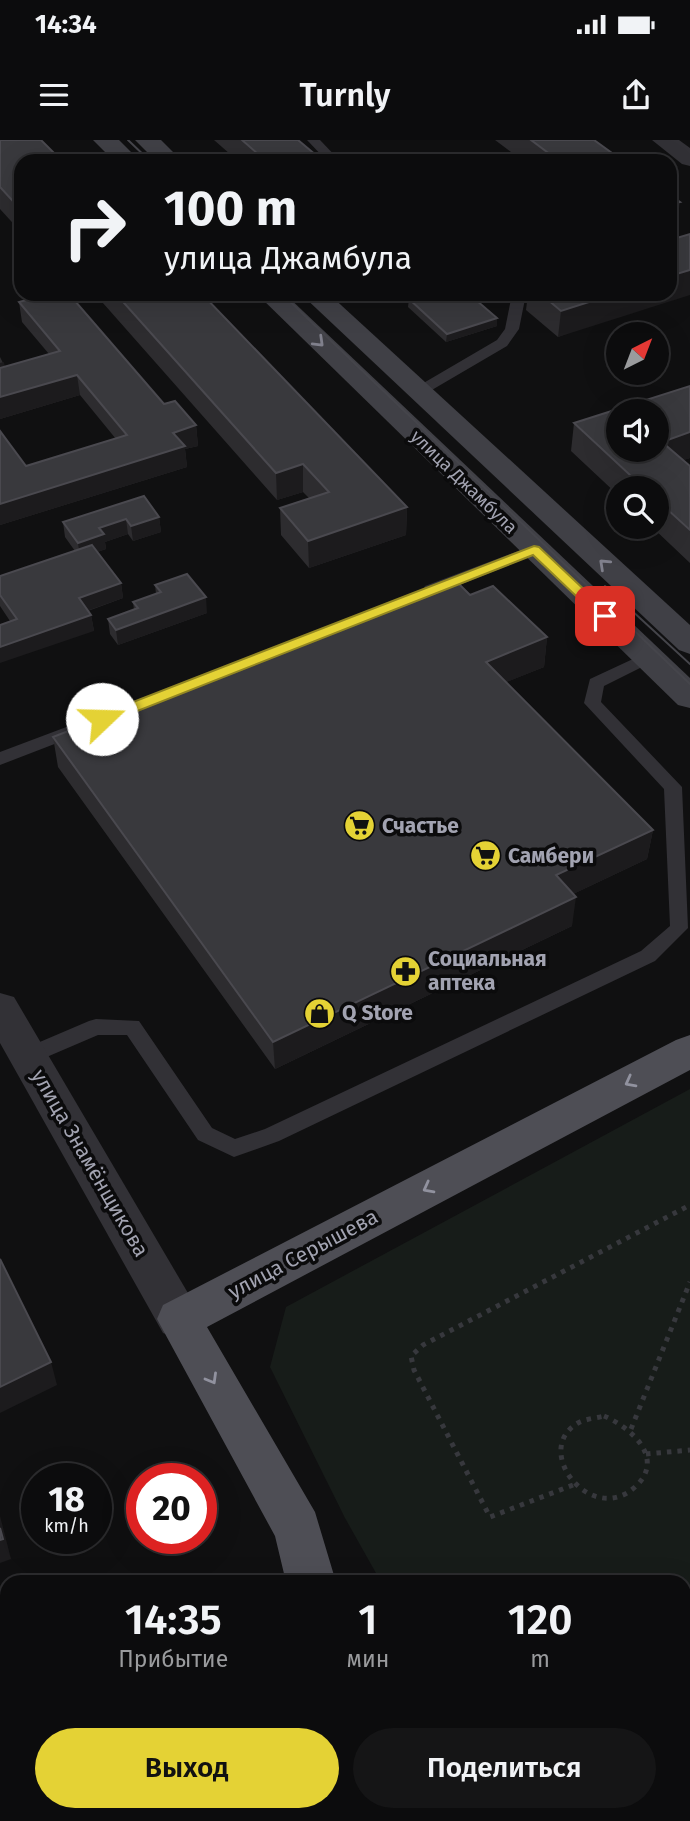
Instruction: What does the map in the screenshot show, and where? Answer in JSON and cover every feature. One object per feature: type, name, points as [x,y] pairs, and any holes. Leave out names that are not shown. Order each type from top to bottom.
[{"type":"main road","name":"улица Серышева","points":[[179,1319],[690,1051]]},
{"type":"main road","points":[[179,1319],[327,1575]]},
{"type":"main road","points":[[298,1529],[309,1575]]},
{"type":"street","points":[[104,140],[120,154]]},
{"type":"street","points":[[147,140],[162,154]]},
{"type":"street","points":[[664,140],[690,159]]},
{"type":"street","name":"улица Джамбула","points":[[277,301],[690,698]]},
{"type":"street","name":"улица Джамбула","points":[[322,301],[690,643]]},
{"type":"street","name":"улица Знамёнщикова","points":[[0,1008],[179,1319]]},
{"type":"lane","points":[[313,140],[327,154]]},
{"type":"lane","points":[[420,391],[502,343],[512,328],[518,301]]},
{"type":"lane","points":[[417,596],[534,550]]},
{"type":"lane","points":[[28,1056],[96,1027],[132,1027],[205,1134],[234,1148],[272,1135],[648,956],[679,928],[673,787],[592,703],[596,683],[648,657]]},
{"type":"lane","points":[[0,759],[91,724]]},
{"type":"path","points":[[573,1485],[490,1517],[414,1370],[411,1356],[424,1345],[690,1205]]},
{"type":"path","points":[[631,1429],[690,1282]]},
{"type":"path","points":[[604,1416],[631,1429],[641,1440],[646,1454],[643,1479],[625,1495],[611,1499],[598,1498],[573,1485],[559,1458],[566,1432],[576,1423],[589,1417],[604,1416]]},
{"type":"path","points":[[646,1454],[690,1450]]},
{"type":"shaded area","points":[[690,1089],[690,1575],[377,1575],[345,1518],[270,1367],[286,1307]]},
{"type":"building","points":[[0,140],[41,140],[55,154],[14,154],[14,202],[0,187]]},
{"type":"building","points":[[242,140],[298,140],[315,154],[258,154]]},
{"type":"building","points":[[531,140],[594,140],[613,154],[550,154]]},
{"type":"building","points":[[690,234],[690,270],[677,274],[677,238]]},
{"type":"building","points":[[75,301],[164,404],[175,401],[196,425],[173,433],[185,446],[0,504],[0,431],[26,466],[127,435],[77,375],[0,397],[0,368],[60,351],[19,302]]},
{"type":"building","points":[[122,301],[209,301],[407,507],[308,541],[280,508],[329,492],[303,464],[276,473]]},
{"type":"building","points":[[411,301],[477,301],[497,318],[447,334]]},
{"type":"building","points":[[549,301],[592,301],[561,311]]},
{"type":"building","points":[[690,386],[690,432],[669,440],[669,399],[649,399]]},
{"type":"building","points":[[606,413],[606,453],[574,423]]},
{"type":"building","points":[[669,448],[690,466],[690,530],[669,511],[669,476],[631,476],[616,462],[669,462]]},
{"type":"building","points":[[144,496],[159,517],[131,526],[126,519],[99,528],[104,534],[78,543],[63,522]]},
{"type":"building","points":[[92,545],[121,583],[79,598],[91,615],[0,647],[0,625],[17,619],[0,595],[0,576]]},
{"type":"building","points":[[187,574],[206,597],[116,630],[108,619],[138,608],[133,602],[161,592],[155,585]]},
{"type":"building","name":"Счастье","points":[[455,580],[470,595],[493,586],[547,637],[486,662],[653,830],[556,875],[576,897],[273,1042],[53,737]]},
{"type":"building","points":[[0,1259],[51,1362],[0,1387]]},
{"type":"tram line","points":[[128,140],[143,154]]},
{"type":"tram line","points":[[289,301],[690,684]]},
{"type":"tram line","points":[[605,586],[690,664]]},
{"type":"place","name":"Счастье","points":[[359,826]]},
{"type":"place","name":"Самбери","points":[[485,856]]},
{"type":"place","name":"Социальная аптека","points":[[405,971]]},
{"type":"place","name":"Q Store","points":[[319,1013]]},
{"type":"route","points":[[102,719],[534,550],[605,616]]}]
